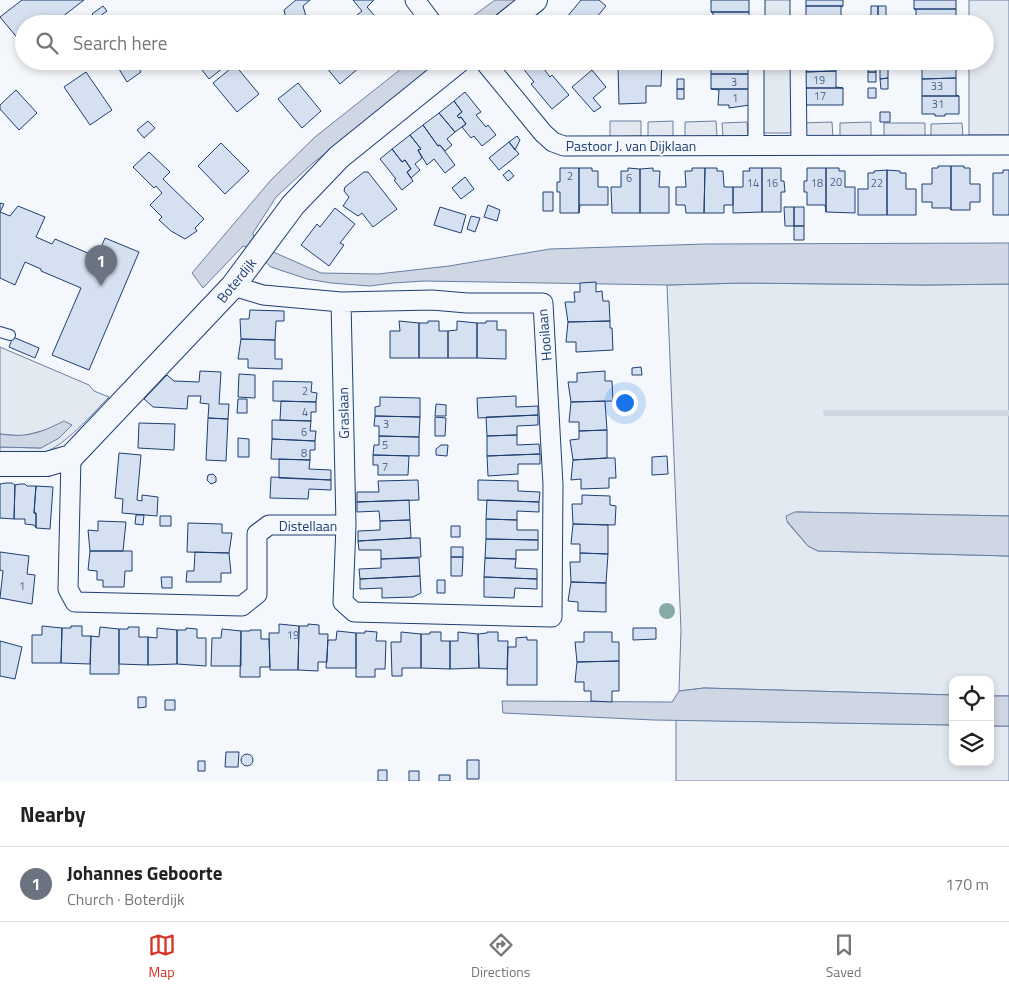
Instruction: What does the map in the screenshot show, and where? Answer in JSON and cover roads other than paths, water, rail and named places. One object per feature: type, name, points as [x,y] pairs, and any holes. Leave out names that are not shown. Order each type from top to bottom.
[{"type":"street","points":[[415,0],[426,15]]},
{"type":"street","points":[[516,15],[534,0]]},
{"type":"street","points":[[756,15],[757,0]]},
{"type":"street","points":[[798,0],[798,15]]},
{"type":"street","name":"Boterdijk","points":[[71,457],[233,286],[293,205],[339,157],[447,70]]},
{"type":"street","name":"Pastoor J. van Dijklaan","points":[[491,70],[543,134],[553,142],[564,146],[1009,145]]},
{"type":"street","points":[[756,70],[756,145]]},
{"type":"street","points":[[798,70],[799,145]]},
{"type":"street","name":"Hooilaan","points":[[233,286],[263,295],[340,302],[432,300],[543,302],[553,485],[552,617]]},
{"type":"street","name":"Graslaan","points":[[340,302],[346,525]]},
{"type":"street","points":[[0,464],[47,464],[71,457]]},
{"type":"street","name":"Distellaan","points":[[71,457],[68,588],[75,602],[242,606],[257,594],[257,534],[269,525],[346,525],[343,602],[354,612],[552,617]]},
{"type":"waterway","points":[[826,413],[1009,413]]},
{"type":"place","name":"Johannes Geboorte","points":[[101,286]]}]
